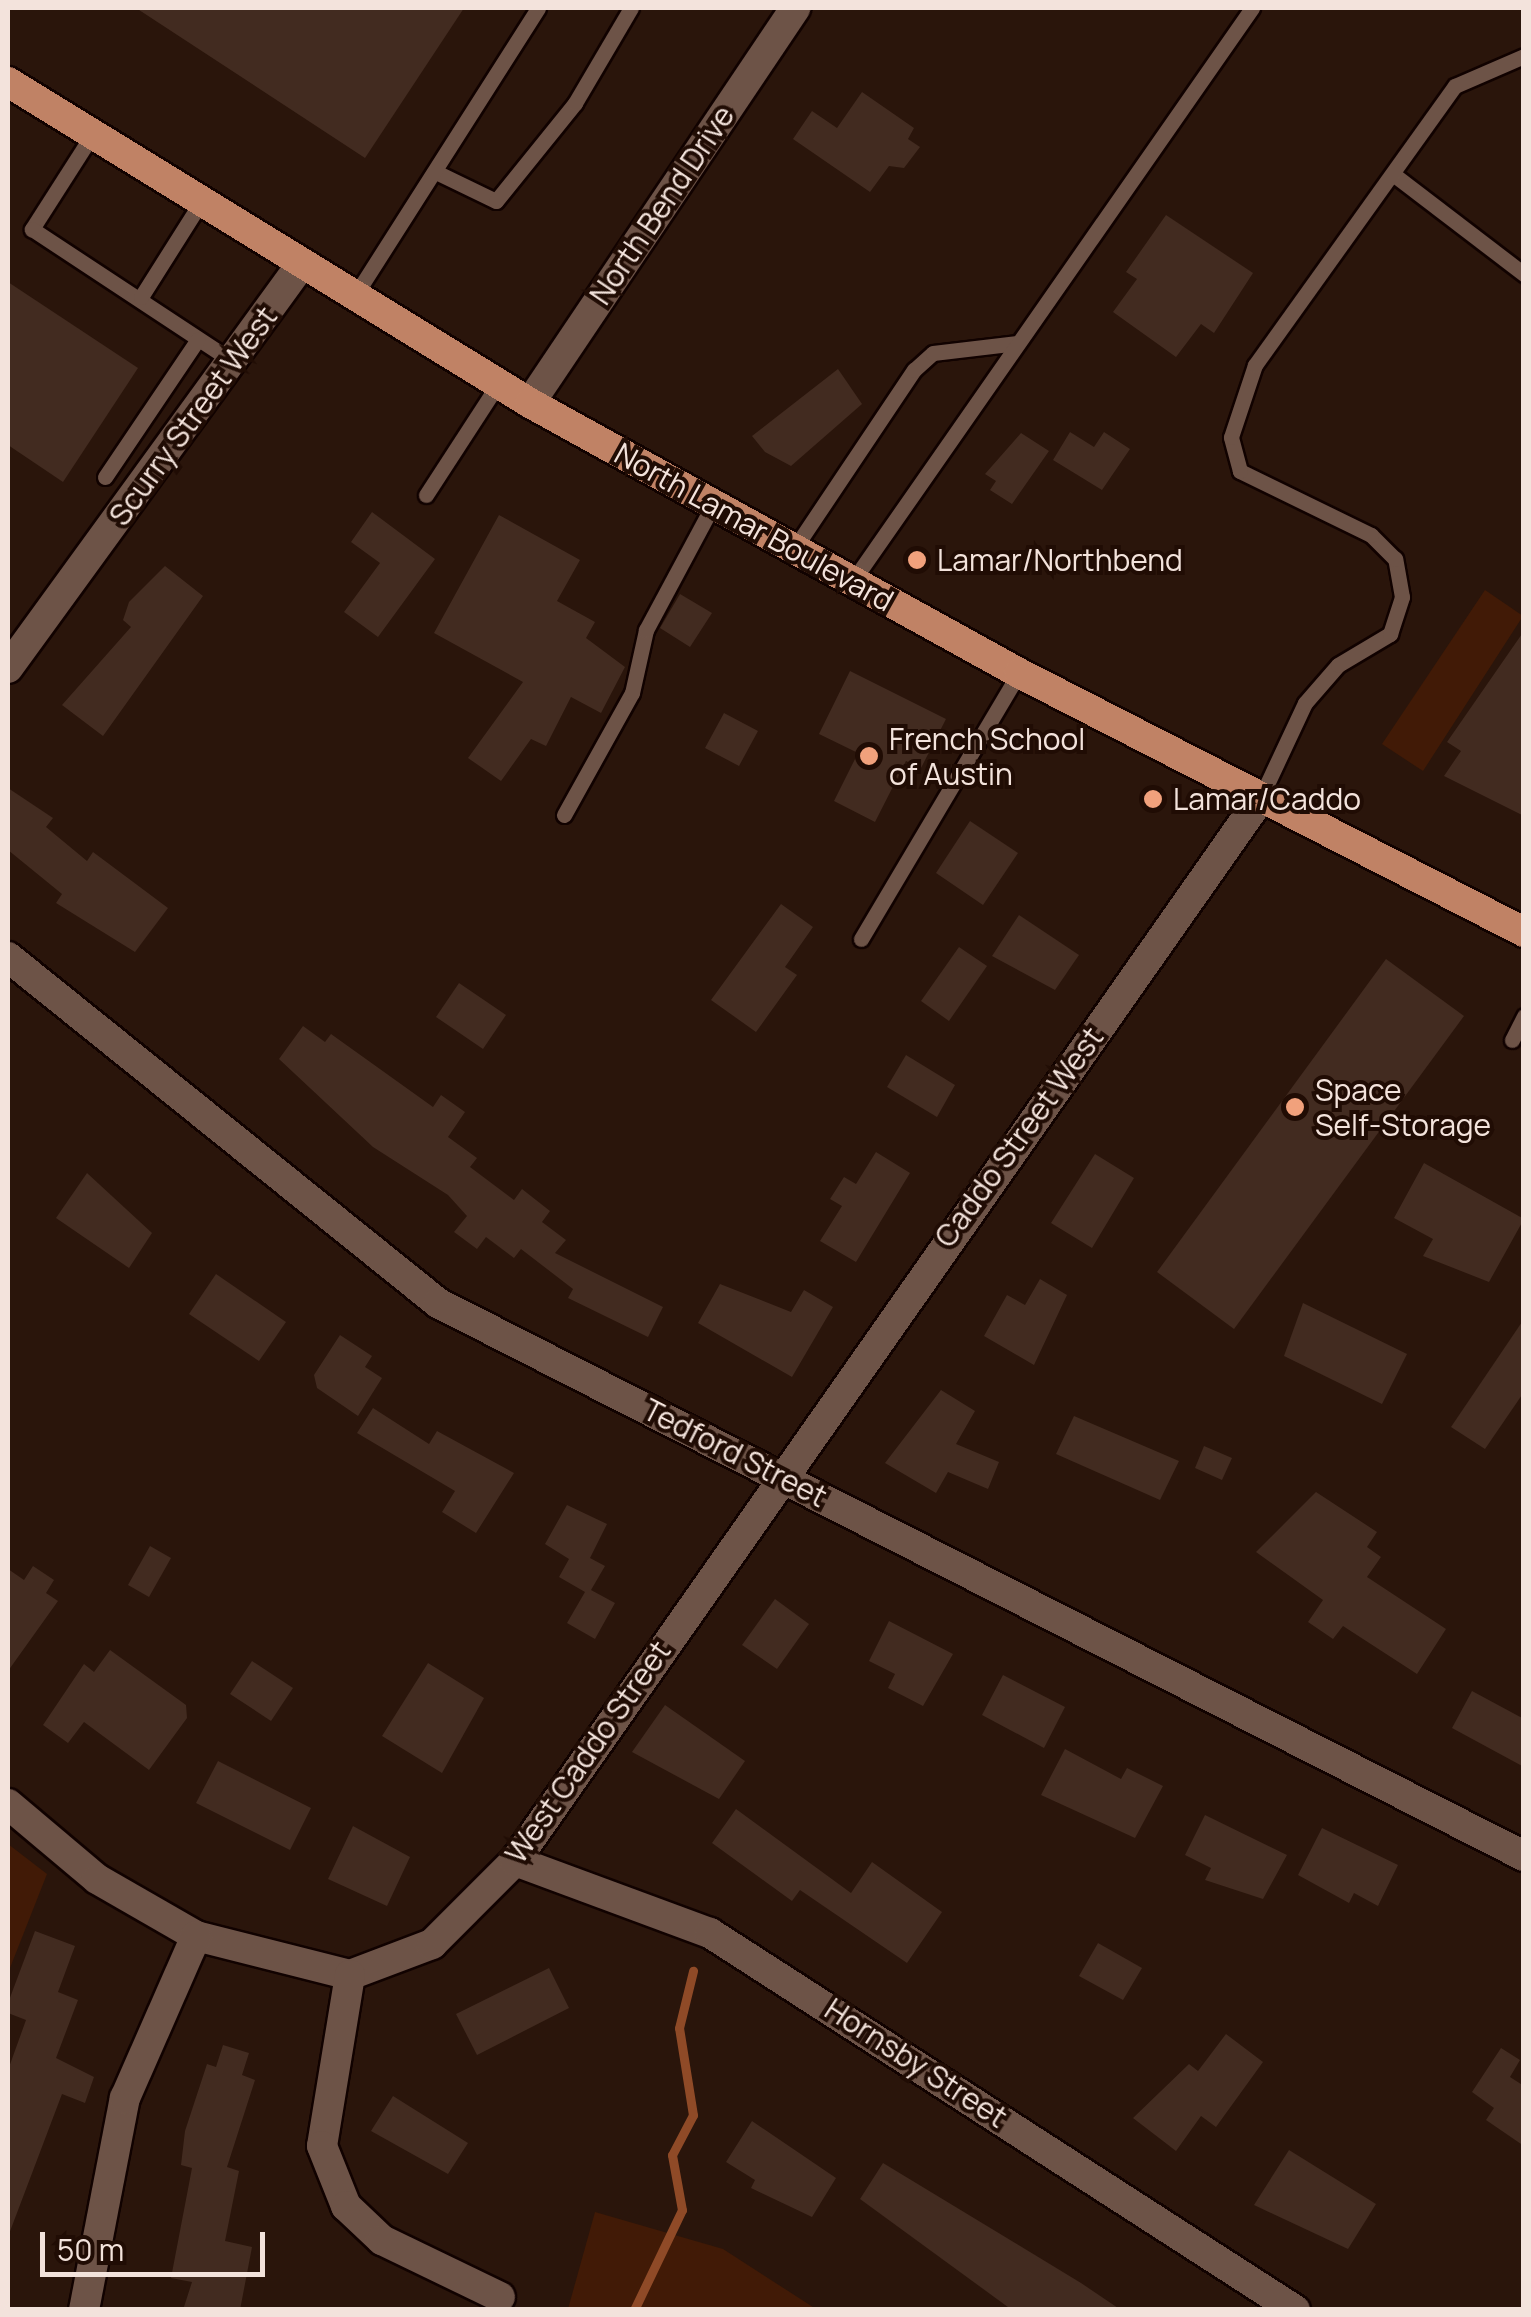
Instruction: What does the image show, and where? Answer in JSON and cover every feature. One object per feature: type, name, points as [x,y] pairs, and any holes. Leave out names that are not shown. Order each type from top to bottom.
[{"type":"main road","name":"North Lamar Boulevard","points":[[8,82],[530,403],[1019,673],[1524,932]]},
{"type":"street","name":"North Bend Drive","points":[[530,403],[795,8]]},
{"type":"street","name":"Scurry Street West","points":[[8,668],[301,265]]},
{"type":"street","name":"Caddo Street West","points":[[778,1474],[1260,799]]},
{"type":"street","name":"Tedford Street","points":[[8,957],[438,1303],[1524,1856]]},
{"type":"street","name":"West Caddo Street","points":[[350,1975],[432,1944],[515,1861],[778,1474]]},
{"type":"street","points":[[8,1804],[97,1880],[196,1936],[350,1975],[322,2146],[346,2206],[382,2240],[500,2296]]},
{"type":"street","name":"Hornsby Street","points":[[515,1861],[710,1933],[1295,2310]]},
{"type":"street","points":[[84,2310],[125,2098],[196,1936]]},
{"type":"lane","points":[[354,297],[440,174],[538,8]]},
{"type":"lane","points":[[440,174],[496,201],[575,103],[631,8]]},
{"type":"lane","points":[[852,582],[1252,8]]},
{"type":"lane","points":[[1260,799],[1305,704],[1338,665],[1390,634],[1402,597],[1395,559],[1371,536],[1240,472],[1231,437],[1255,366],[1455,86],[1524,56]]},
{"type":"lane","points":[[92,135],[32,229],[141,297],[232,361]]},
{"type":"lane","points":[[1393,174],[1524,274]]},
{"type":"lane","points":[[141,297],[201,202]]},
{"type":"lane","points":[[105,477],[198,339]]},
{"type":"lane","points":[[794,549],[914,370],[933,353],[1017,343]]},
{"type":"lane","points":[[426,496],[498,384]]},
{"type":"lane","points":[[564,815],[632,694],[646,630],[713,504]]},
{"type":"lane","points":[[861,938],[1019,673]]},
{"type":"lane","points":[[1512,1040],[1524,1016]]},
{"type":"shaded area","points":[[1485,590],[1523,616],[1423,771],[1382,744]]},
{"type":"shaded area","points":[[8,1844],[47,1874],[8,1973]]},
{"type":"shaded area","points":[[595,2212],[723,2249],[816,2309],[568,2309]]},
{"type":"building","points":[[136,8],[464,8],[365,158]]},
{"type":"building","points":[[862,92],[914,128],[908,139],[920,147],[904,168],[889,166],[870,192],[793,139],[812,111],[837,128]]},
{"type":"building","points":[[1166,215],[1253,273],[1214,333],[1201,324],[1176,357],[1113,312],[1137,279],[1126,272]]},
{"type":"building","points":[[8,282],[138,368],[63,482],[8,445]]},
{"type":"building","points":[[838,369],[862,404],[791,466],[765,452],[752,436]]},
{"type":"building","points":[[1070,432],[1094,447],[1104,432],[1130,449],[1102,490],[1053,460]]},
{"type":"building","points":[[1021,433],[1049,451],[1012,504],[990,490],[996,481],[985,474]]},
{"type":"building","points":[[372,512],[435,559],[378,637],[344,612],[380,563],[351,542]]},
{"type":"building","points":[[499,515],[580,560],[557,601],[595,622],[586,638],[625,667],[601,713],[571,697],[546,746],[531,739],[501,781],[468,758],[523,682],[434,633]]},
{"type":"building","points":[[165,566],[203,596],[103,736],[62,705],[131,627],[123,620],[129,602]]},
{"type":"building","points":[[680,594],[712,613],[690,647],[660,628]]},
{"type":"building","points":[[1524,631],[1524,816],[1444,776],[1461,751],[1447,742]]},
{"type":"building","points":[[850,671],[946,719],[921,768],[906,761],[875,822],[834,801],[858,753],[819,734]]},
{"type":"building","points":[[724,713],[758,731],[739,766],[705,748]]},
{"type":"building","points":[[8,788],[53,818],[46,827],[87,861],[93,852],[168,908],[135,952],[56,903],[62,894],[8,850]]},
{"type":"building","points":[[970,821],[1018,853],[983,905],[936,873]]},
{"type":"building","points":[[781,904],[813,927],[785,967],[797,975],[756,1032],[711,1000]]},
{"type":"building","points":[[1019,915],[1079,955],[1055,990],[992,956]]},
{"type":"building","points":[[959,947],[987,966],[949,1021],[921,1001]]},
{"type":"building","name":"Space Self-Storage","points":[[1386,959],[1464,1016],[1234,1329],[1157,1272]]},
{"type":"building","points":[[459,983],[506,1015],[483,1049],[436,1017]]},
{"type":"building","points":[[303,1026],[325,1042],[331,1034],[433,1107],[441,1095],[465,1112],[448,1137],[477,1158],[470,1167],[514,1200],[522,1189],[550,1211],[542,1222],[566,1240],[555,1253],[663,1307],[648,1337],[568,1298],[573,1289],[521,1249],[514,1258],[486,1237],[477,1249],[454,1232],[467,1216],[448,1195],[373,1147],[279,1059]]},
{"type":"building","points":[[906,1055],[955,1085],[937,1117],[887,1087]]},
{"type":"building","points":[[876,1152],[910,1173],[856,1262],[820,1241],[842,1206],[830,1199],[844,1177],[856,1184]]},
{"type":"building","points":[[1095,1154],[1134,1178],[1092,1248],[1051,1223]]},
{"type":"building","points":[[1424,1163],[1524,1219],[1489,1282],[1423,1256],[1433,1239],[1394,1218]]},
{"type":"building","points":[[87,1173],[152,1233],[129,1268],[56,1218]]},
{"type":"building","points":[[216,1274],[286,1322],[259,1361],[189,1314]]},
{"type":"building","points":[[1040,1279],[1067,1295],[1034,1365],[984,1336],[1007,1295],[1025,1305]]},
{"type":"building","points":[[720,1284],[791,1312],[804,1290],[833,1307],[792,1377],[698,1323]]},
{"type":"building","points":[[1303,1303],[1407,1354],[1382,1404],[1284,1356]]},
{"type":"building","points":[[1524,1319],[1524,1392],[1485,1449],[1451,1427]]},
{"type":"building","points":[[340,1335],[372,1356],[365,1367],[382,1378],[358,1416],[317,1388],[314,1375]]},
{"type":"building","points":[[941,1390],[975,1411],[956,1444],[999,1462],[988,1489],[948,1472],[936,1493],[885,1463]]},
{"type":"building","points":[[373,1408],[429,1444],[437,1431],[514,1473],[476,1533],[442,1512],[455,1491],[357,1433]]},
{"type":"building","points":[[1074,1416],[1179,1461],[1160,1500],[1056,1454]]},
{"type":"building","points":[[1204,1446],[1232,1458],[1222,1480],[1195,1468]]},
{"type":"building","points":[[1316,1492],[1377,1532],[1367,1547],[1381,1557],[1367,1577],[1446,1629],[1417,1674],[1343,1626],[1333,1639],[1308,1622],[1323,1600],[1256,1552]]},
{"type":"building","points":[[567,1505],[607,1524],[590,1558],[605,1566],[591,1590],[615,1603],[595,1639],[567,1623],[585,1592],[559,1577],[569,1559],[545,1544]]},
{"type":"building","points":[[150,1546],[171,1558],[149,1597],[128,1585]]},
{"type":"building","points":[[33,1566],[54,1580],[46,1593],[58,1601],[8,1671],[8,1569],[24,1580]]},
{"type":"building","points":[[775,1599],[809,1624],[777,1669],[742,1645]]},
{"type":"building","points":[[889,1621],[953,1654],[923,1706],[888,1688],[895,1674],[869,1661]]},
{"type":"building","points":[[110,1650],[186,1705],[187,1718],[149,1770],[84,1722],[68,1743],[43,1725],[84,1664],[94,1672]]},
{"type":"building","points":[[252,1661],[293,1688],[271,1721],[230,1694]]},
{"type":"building","points":[[428,1663],[484,1698],[442,1773],[382,1736]]},
{"type":"building","points":[[1003,1675],[1065,1707],[1044,1748],[982,1715]]},
{"type":"building","points":[[1472,1691],[1524,1719],[1524,1767],[1452,1728]]},
{"type":"building","points":[[665,1705],[745,1761],[719,1799],[632,1752]]},
{"type":"building","points":[[1065,1749],[1121,1779],[1127,1768],[1163,1786],[1135,1838],[1041,1795]]},
{"type":"building","points":[[218,1761],[311,1808],[290,1850],[196,1803]]},
{"type":"building","points":[[736,1809],[851,1893],[872,1862],[942,1912],[907,1963],[800,1890],[792,1901],[712,1843]]},
{"type":"building","points":[[1205,1815],[1287,1855],[1263,1899],[1205,1880],[1211,1868],[1185,1855]]},
{"type":"building","points":[[353,1826],[410,1857],[387,1906],[328,1879]]},
{"type":"building","points":[[1322,1828],[1398,1865],[1378,1906],[1354,1893],[1349,1903],[1298,1875]]},
{"type":"building","points":[[35,1931],[75,1946],[58,1992],[78,2000],[56,2058],[94,2077],[85,2103],[62,2094],[9,2234],[8,2070],[26,2020],[8,2013],[8,2003]]},
{"type":"building","points":[[1098,1943],[1142,1968],[1123,2000],[1079,1976]]},
{"type":"building","points":[[549,1968],[569,2008],[477,2055],[456,2014]]},
{"type":"building","points":[[1226,2034],[1263,2062],[1216,2127],[1201,2116],[1176,2151],[1133,2118],[1189,2064],[1198,2071]]},
{"type":"building","points":[[223,2045],[249,2053],[242,2075],[255,2080],[227,2167],[239,2171],[225,2241],[252,2247],[240,2310],[183,2310],[192,2282],[171,2278],[192,2168],[181,2165],[185,2131],[207,2064],[216,2067]]},
{"type":"building","points":[[1501,2048],[1520,2060],[1510,2077],[1524,2086],[1524,2146],[1486,2120],[1494,2108],[1472,2092]]},
{"type":"building","points":[[393,2096],[468,2143],[448,2174],[371,2131]]},
{"type":"building","points":[[752,2121],[836,2178],[812,2217],[751,2188],[755,2180],[726,2162]]},
{"type":"building","points":[[1289,2150],[1376,2204],[1348,2249],[1254,2205]]},
{"type":"building","points":[[883,2163],[1121,2310],[1012,2310],[860,2199]]},
{"type":"waterway","points":[[634,2310],[682,2210],[672,2155],[693,2115],[679,2028],[693,1971]]},
{"type":"place","name":"Lamar/Northbend","points":[[917,560]]},
{"type":"place","name":"French School of Austin","points":[[869,756]]},
{"type":"place","name":"Lamar/Caddo","points":[[1153,799]]},
{"type":"place","name":"Space Self-Storage","points":[[1295,1107]]}]
